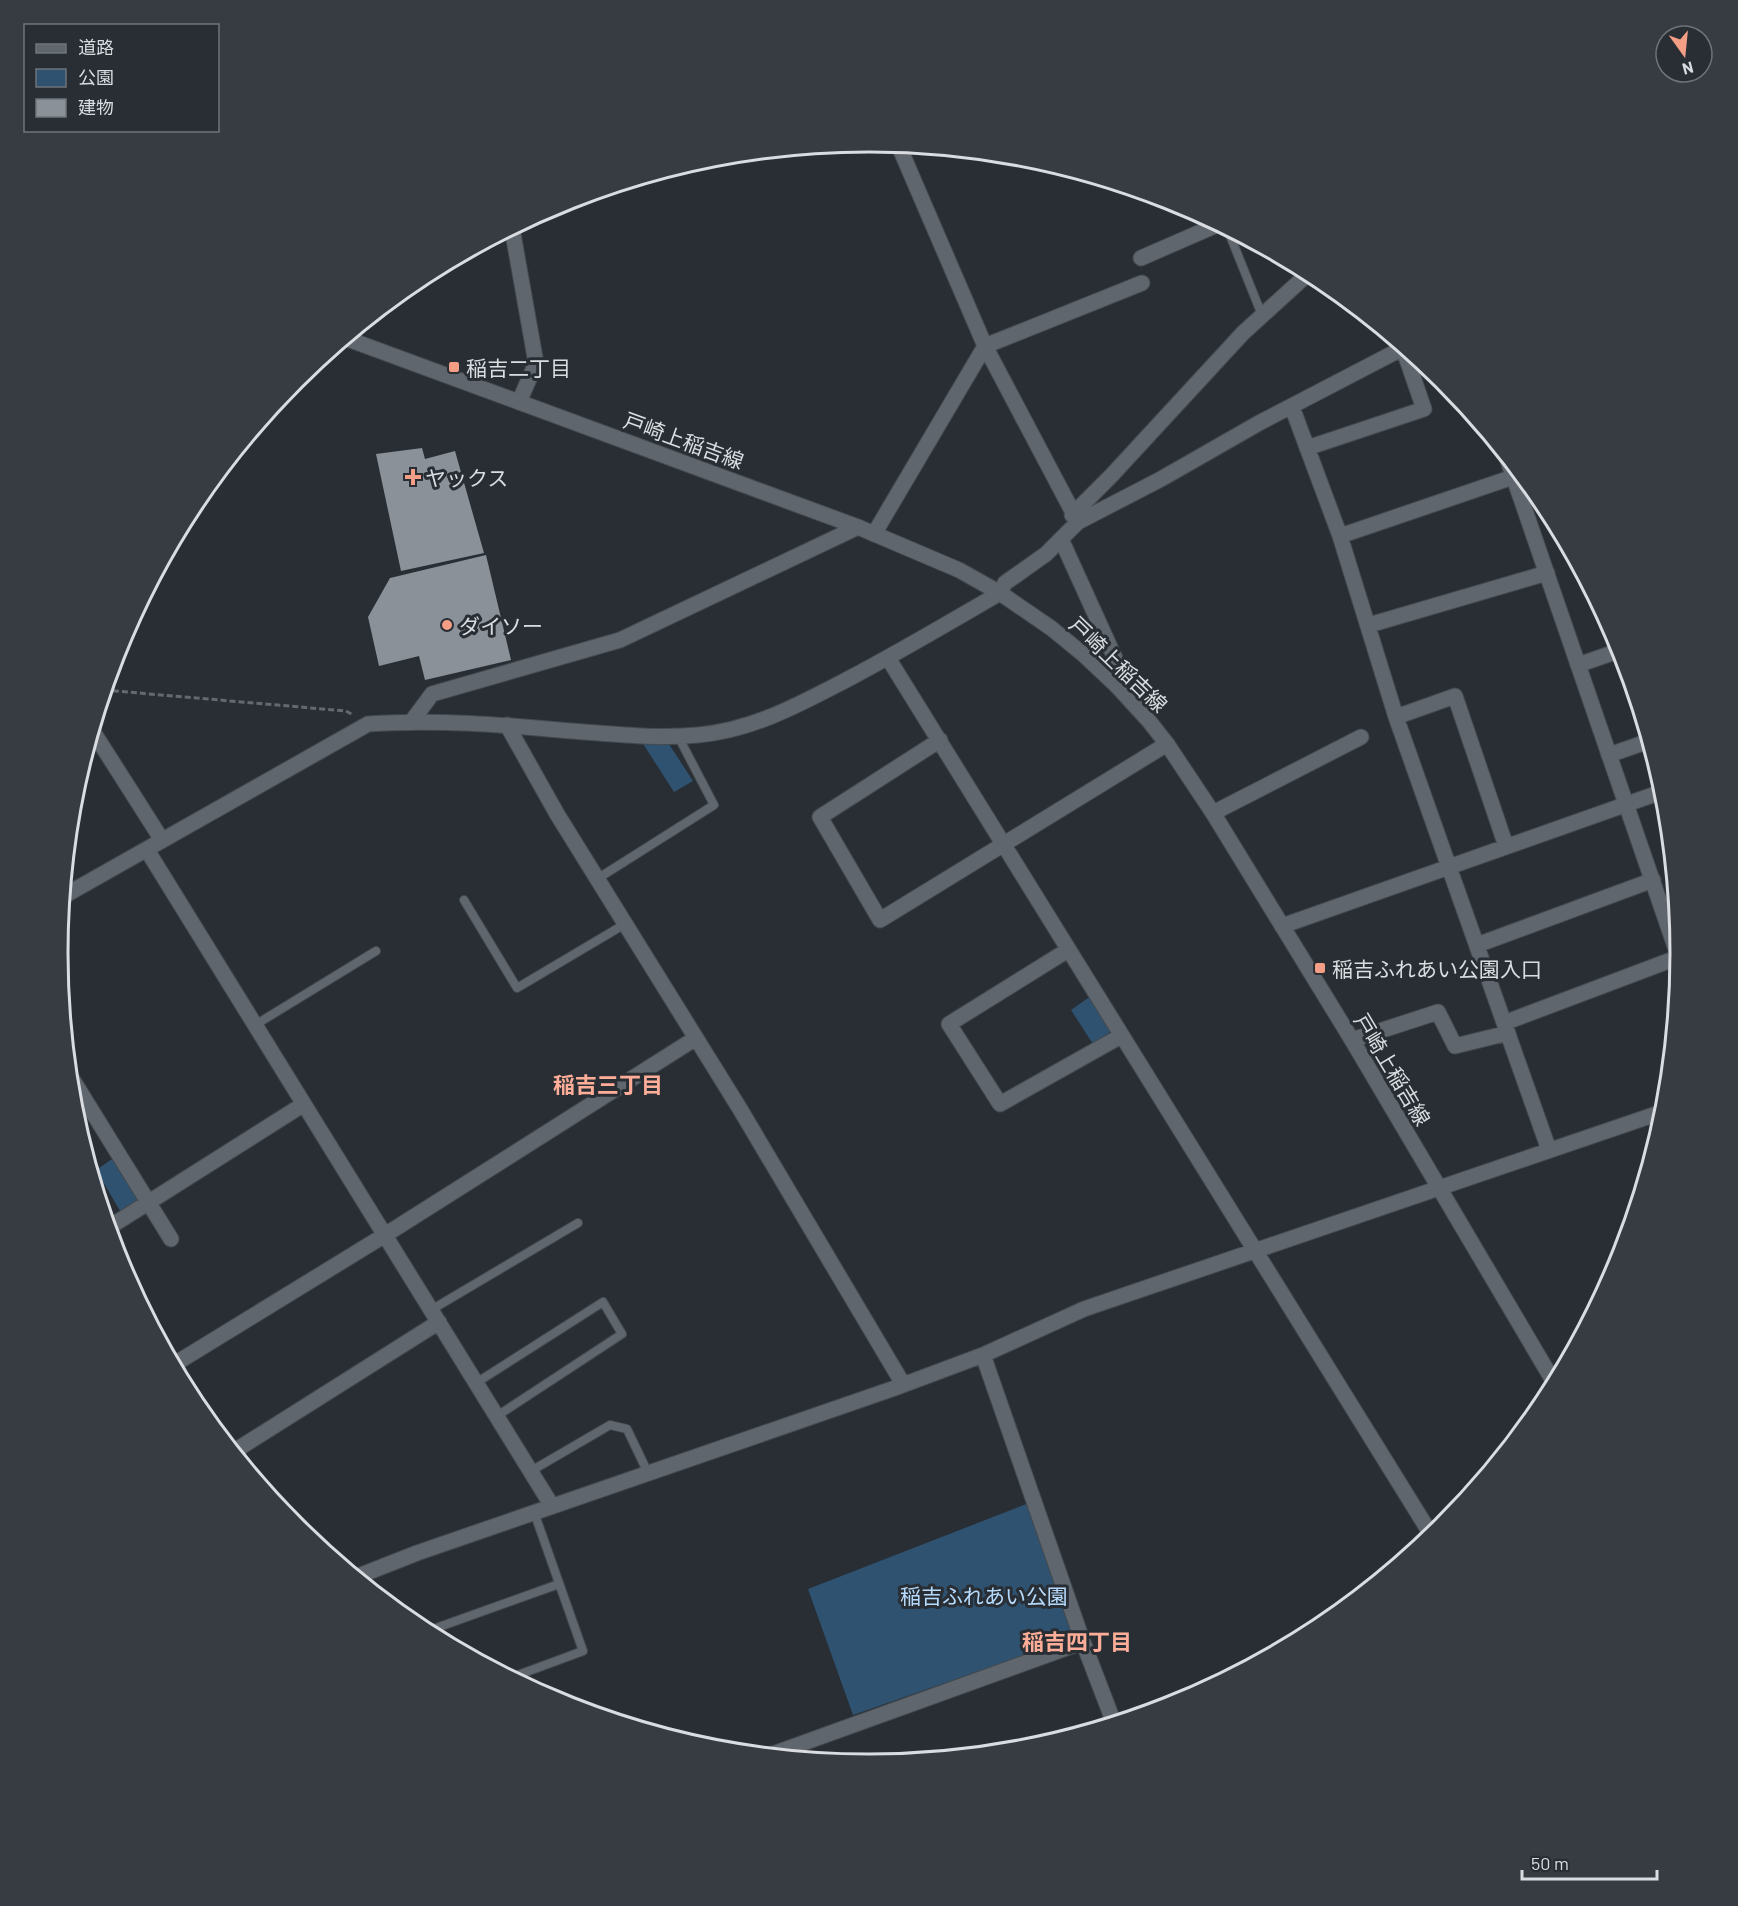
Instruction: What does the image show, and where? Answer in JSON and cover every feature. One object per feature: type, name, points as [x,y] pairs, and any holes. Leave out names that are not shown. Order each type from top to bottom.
[{"type":"street","points":[[902,153],[985,346],[1075,519]]},
{"type":"street","points":[[1142,258],[1210,228]]},
{"type":"street","points":[[513,235],[536,363],[519,402]]},
{"type":"street","points":[[70,893],[368,724],[412,721],[507,725],[647,736],[699,735],[746,726],[789,710],[888,658],[1000,593],[1005,583],[1046,554],[1061,539],[1111,476],[1243,333],[1302,279]]},
{"type":"street","points":[[874,534],[985,346],[1142,283]]},
{"type":"street","name":"戸崎上稲吉線","points":[[352,341],[858,527],[959,570],[1000,593],[1051,628],[1116,685],[1167,744],[1213,813],[1352,1040],[1550,1375]]},
{"type":"street","points":[[1075,519],[1161,478],[1259,423],[1398,351]]},
{"type":"street","points":[[1307,448],[1424,409],[1408,360]]},
{"type":"street","points":[[1292,407],[1340,536],[1396,717],[1549,1150]]},
{"type":"street","points":[[1340,536],[1513,477]]},
{"type":"street","points":[[1515,479],[1653,880],[1668,902]]},
{"type":"street","points":[[412,721],[432,694],[620,640],[858,527]]},
{"type":"street","points":[[1061,539],[1115,658],[1116,685]]},
{"type":"street","points":[[1369,625],[1546,573]]},
{"type":"street","points":[[1578,665],[1612,653]]},
{"type":"street","points":[[888,658],[1120,1036],[1256,1250],[1427,1528]]},
{"type":"street","points":[[1396,717],[1455,696],[1506,846]]},
{"type":"street","points":[[507,725],[520,752],[746,1119],[903,1384]]},
{"type":"street","points":[[1213,813],[1361,737]]},
{"type":"street","points":[[97,738],[162,840]]},
{"type":"street","points":[[940,740],[820,817],[880,920],[1167,744]]},
{"type":"street","points":[[1609,755],[1642,743]]},
{"type":"street","points":[[1282,926],[1654,794]]},
{"type":"street","points":[[147,850],[552,1506]]},
{"type":"street","points":[[1476,945],[1653,880]]},
{"type":"street","points":[[1068,950],[949,1024],[1000,1104],[1120,1036]]},
{"type":"street","points":[[1352,1040],[1438,1012],[1455,1046],[1670,963]]},
{"type":"street","points":[[179,1361],[385,1235],[696,1038]]},
{"type":"street","points":[[80,1092],[171,1239]]},
{"type":"street","points":[[115,1224],[304,1104]]},
{"type":"street","points":[[363,1574],[417,1553],[983,1355],[1084,1309],[1654,1115]]},
{"type":"street","points":[[239,1448],[435,1316]]},
{"type":"street","points":[[983,1355],[1083,1642],[1112,1717]]},
{"type":"street","points":[[784,1750],[1083,1642]]},
{"type":"lane","points":[[1231,238],[1262,315]]},
{"type":"lane","points":[[597,879],[714,805],[678,735]]},
{"type":"lane","points":[[464,900],[517,988],[625,924]]},
{"type":"lane","points":[[255,1025],[376,951]]},
{"type":"lane","points":[[435,1316],[578,1223]]},
{"type":"lane","points":[[476,1383],[603,1302],[622,1334],[496,1416]]},
{"type":"lane","points":[[531,1471],[610,1425],[627,1429],[648,1473]]},
{"type":"lane","points":[[520,1674],[583,1652],[534,1512]]},
{"type":"lane","points":[[437,1628],[559,1584]]},
{"type":"path","points":[[112,691],[346,711],[368,724]]},
{"type":"green space","points":[[665,738],[693,781],[674,792],[640,739]]},
{"type":"green space","points":[[1091,996],[1112,1031],[1093,1044],[1071,1010]]},
{"type":"green space","points":[[115,1157],[143,1201],[122,1214],[98,1169]]},
{"type":"green space","name":"稲吉ふれあい公園","points":[[1029,1503],[1074,1638],[853,1715],[808,1589]]},
{"type":"building","points":[[422,448],[425,459],[455,451],[484,553],[401,571],[376,454]]},
{"type":"building","points":[[486,555],[511,660],[425,680],[419,656],[379,666],[368,617],[390,578]]},
{"type":"place","name":"稲吉二丁目","points":[[454,367]]},
{"type":"place","name":"ヤックス","points":[[413,477]]},
{"type":"place","name":"ダイソー","points":[[447,625]]},
{"type":"place","name":"稲吉ふれあい公園入口","points":[[1320,968]]},
{"type":"district","name":"稲吉三丁目","points":[[608,1084]]},
{"type":"district","name":"稲吉四丁目","points":[[1077,1641]]}]
